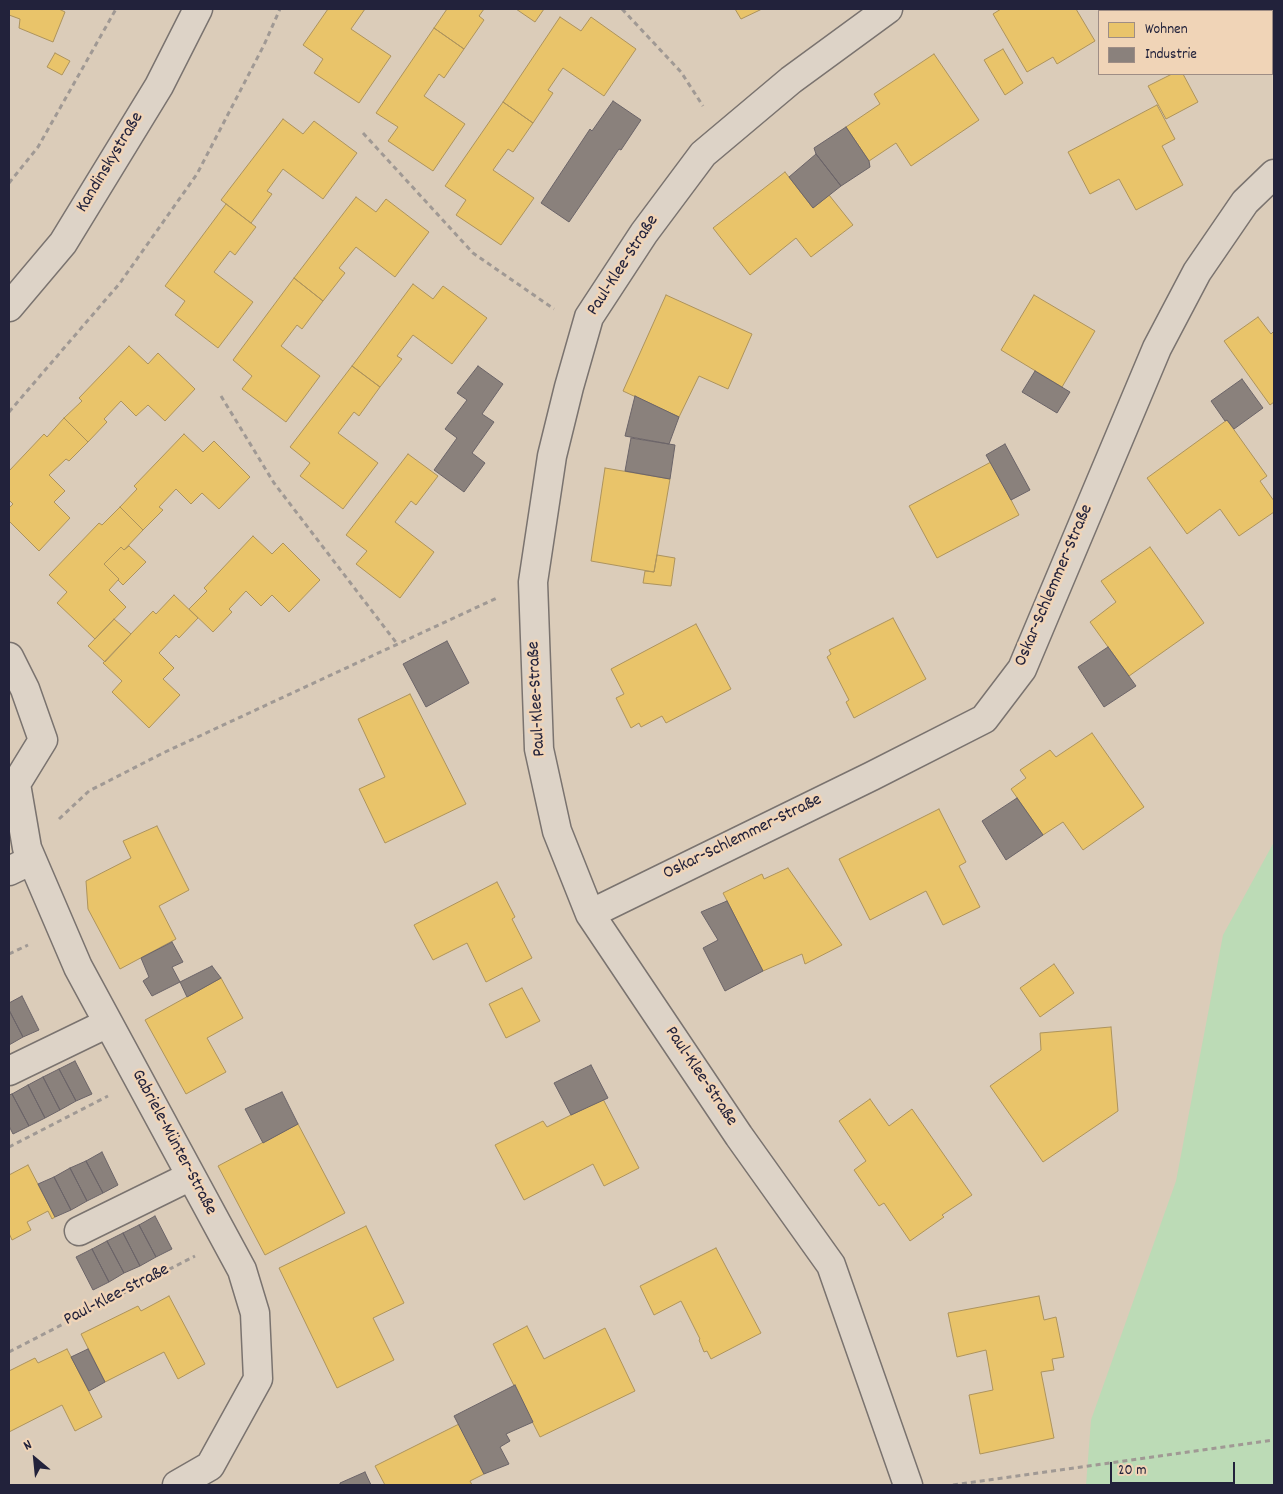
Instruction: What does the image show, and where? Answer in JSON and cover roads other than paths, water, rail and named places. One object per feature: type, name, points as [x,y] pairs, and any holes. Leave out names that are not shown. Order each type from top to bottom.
[{"type":"street","name":"Kandinskystraße","points":[[9,307],[63,243],[158,86],[198,9]]},
{"type":"street","name":"Paul-Klee-Straße","points":[[888,9],[791,80],[703,154],[644,233],[589,317],[552,456],[533,582],[538,749],[557,831],[590,914],[739,1136],[831,1265],[908,1485]]},
{"type":"street","name":"Oskar-Schlemmer-Straße","points":[[590,914],[984,719],[1022,669],[1157,348],[1197,272],[1245,202],[1274,174]]},
{"type":"street","name":"Gabriele-Münter-Straße","points":[[9,657],[25,689],[43,740],[16,784],[27,848],[21,866],[78,966],[242,1270],[256,1313],[258,1379],[210,1466],[177,1485]]},
{"type":"street","points":[[9,1071],[108,1023]]},
{"type":"street","points":[[79,1231],[191,1176]]}]
